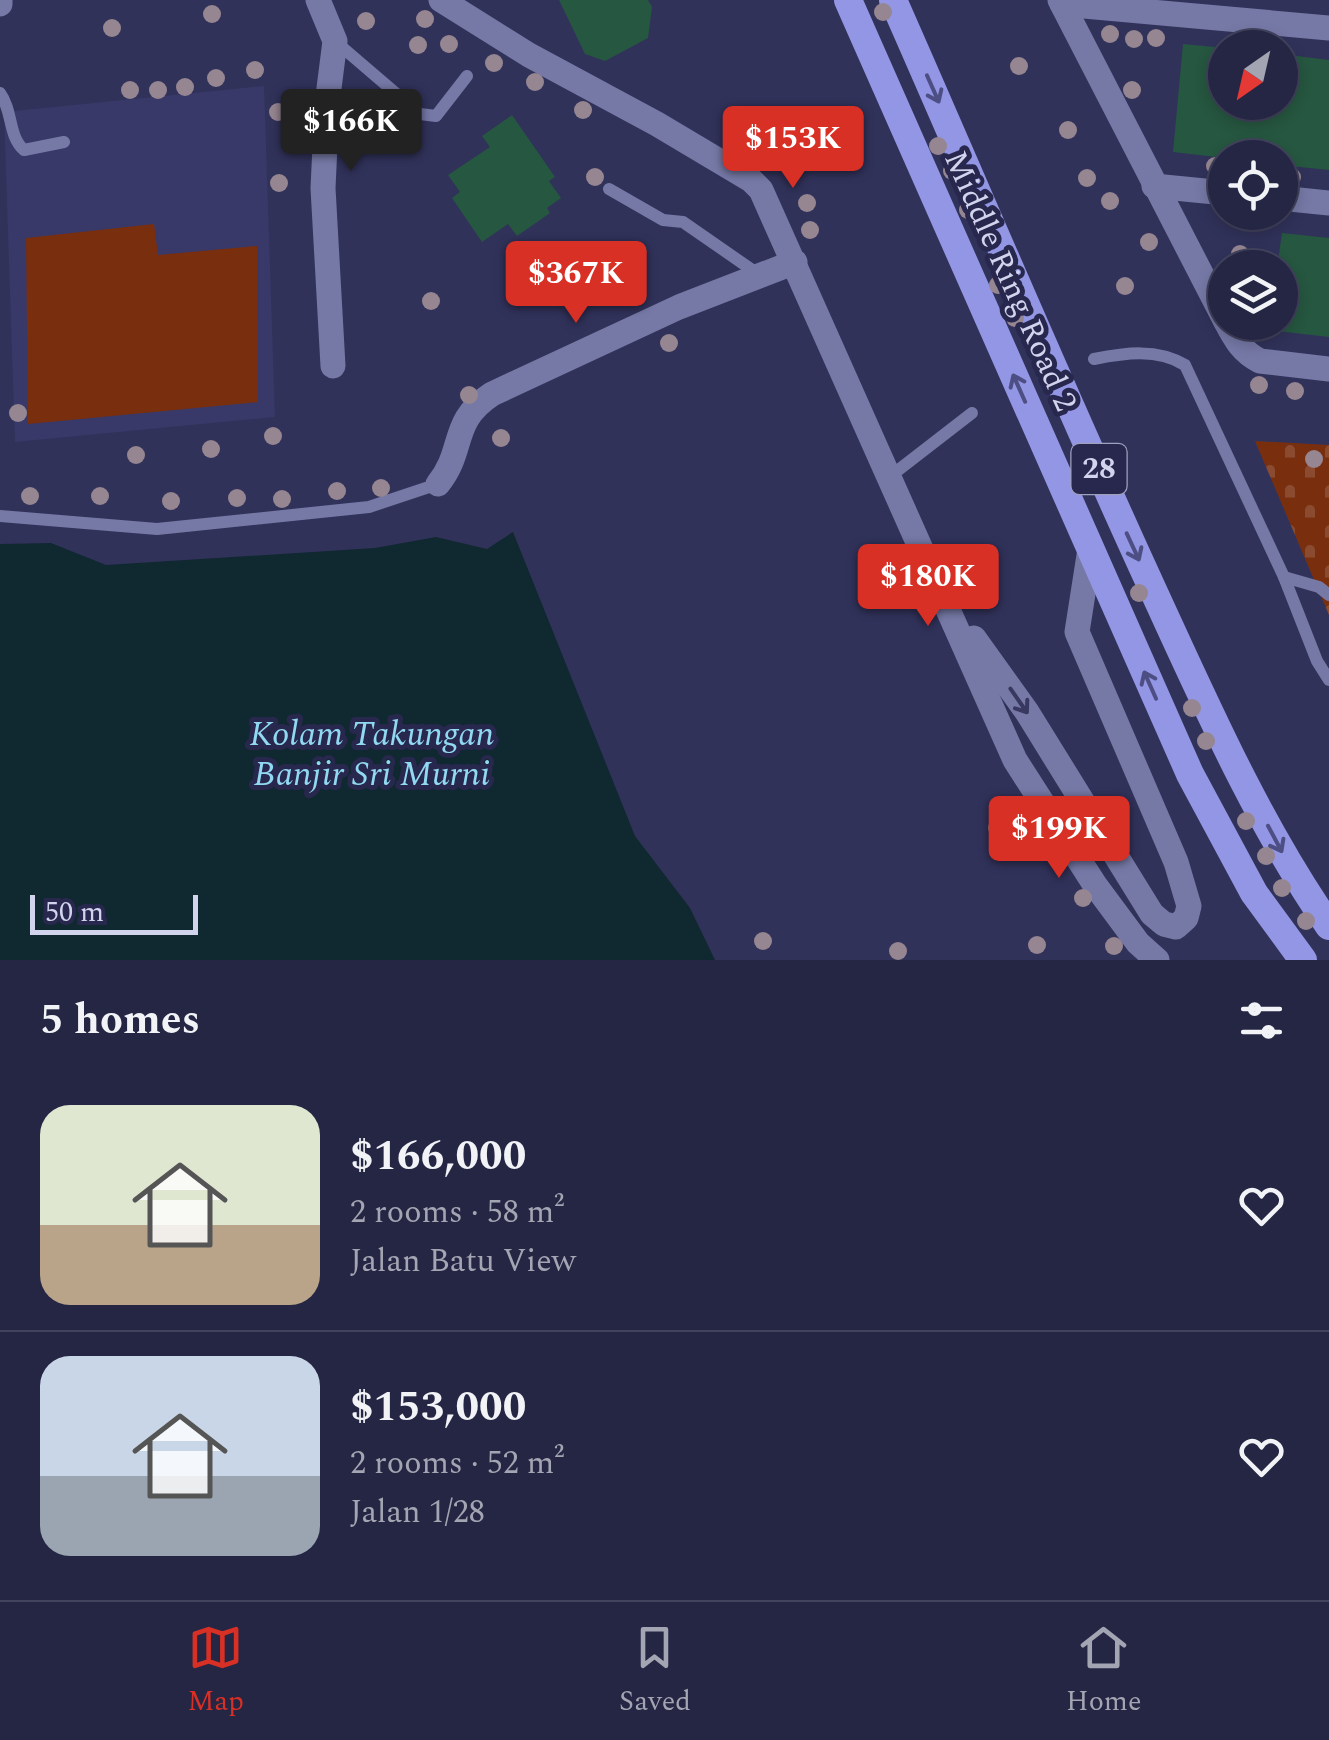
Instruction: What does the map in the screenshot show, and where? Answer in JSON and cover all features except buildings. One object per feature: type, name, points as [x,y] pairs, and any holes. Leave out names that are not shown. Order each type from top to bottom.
[{"type":"highway","name":"Middle Ring Road 2","points":[[848,0],[1219,832],[1254,893],[1303,960]]},
{"type":"highway","name":"Middle Ring Road 2","points":[[894,0],[1120,517],[1229,753],[1291,868],[1328,925]]},
{"type":"street","points":[[318,0],[335,41],[323,188],[332,366]]},
{"type":"street","points":[[441,0],[529,55],[752,180],[767,200],[1015,760],[1086,872],[1138,943],[1157,960]]},
{"type":"street","points":[[1061,2],[1329,28]]},
{"type":"street","points":[[1061,2],[1208,287]]},
{"type":"street","points":[[1154,186],[1208,191]]},
{"type":"street","points":[[1298,200],[1329,203]]},
{"type":"street","points":[[438,484],[451,468],[462,424],[472,406],[528,375],[758,274],[794,262]]},
{"type":"street","points":[[1236,340],[1260,360],[1329,369]]},
{"type":"street","points":[[942,593],[1027,712],[1152,914],[1164,924],[1176,927],[1186,918],[1189,906],[1176,862],[1078,632],[1090,549]]},
{"type":"lane","points":[[335,41],[427,116],[436,116],[466,76]]},
{"type":"lane","points":[[0,93],[8,104],[15,140],[24,150],[64,142]]},
{"type":"lane","points":[[609,189],[663,220],[683,222],[758,274]]},
{"type":"lane","points":[[1094,359],[1137,353],[1171,357],[1184,365],[1329,680]]},
{"type":"lane","points":[[888,478],[972,414]]},
{"type":"lane","points":[[0,516],[156,530],[369,506],[438,484]]},
{"type":"lane","points":[[1284,577],[1319,587],[1329,595]]},
{"type":"shaded area","points":[[264,86],[275,417],[15,442],[4,112]]},
{"type":"green space","points":[[154,224],[158,255],[257,246],[258,402],[28,424],[26,238]]},
{"type":"green space","points":[[1255,441],[1329,445],[1329,615]]},
{"type":"water","name":"Kolam Takungan Banjir Sri Murni","points":[[513,532],[635,836],[690,908],[715,960],[0,960],[0,544],[51,543],[106,565],[375,548],[436,537],[487,549]]}]
